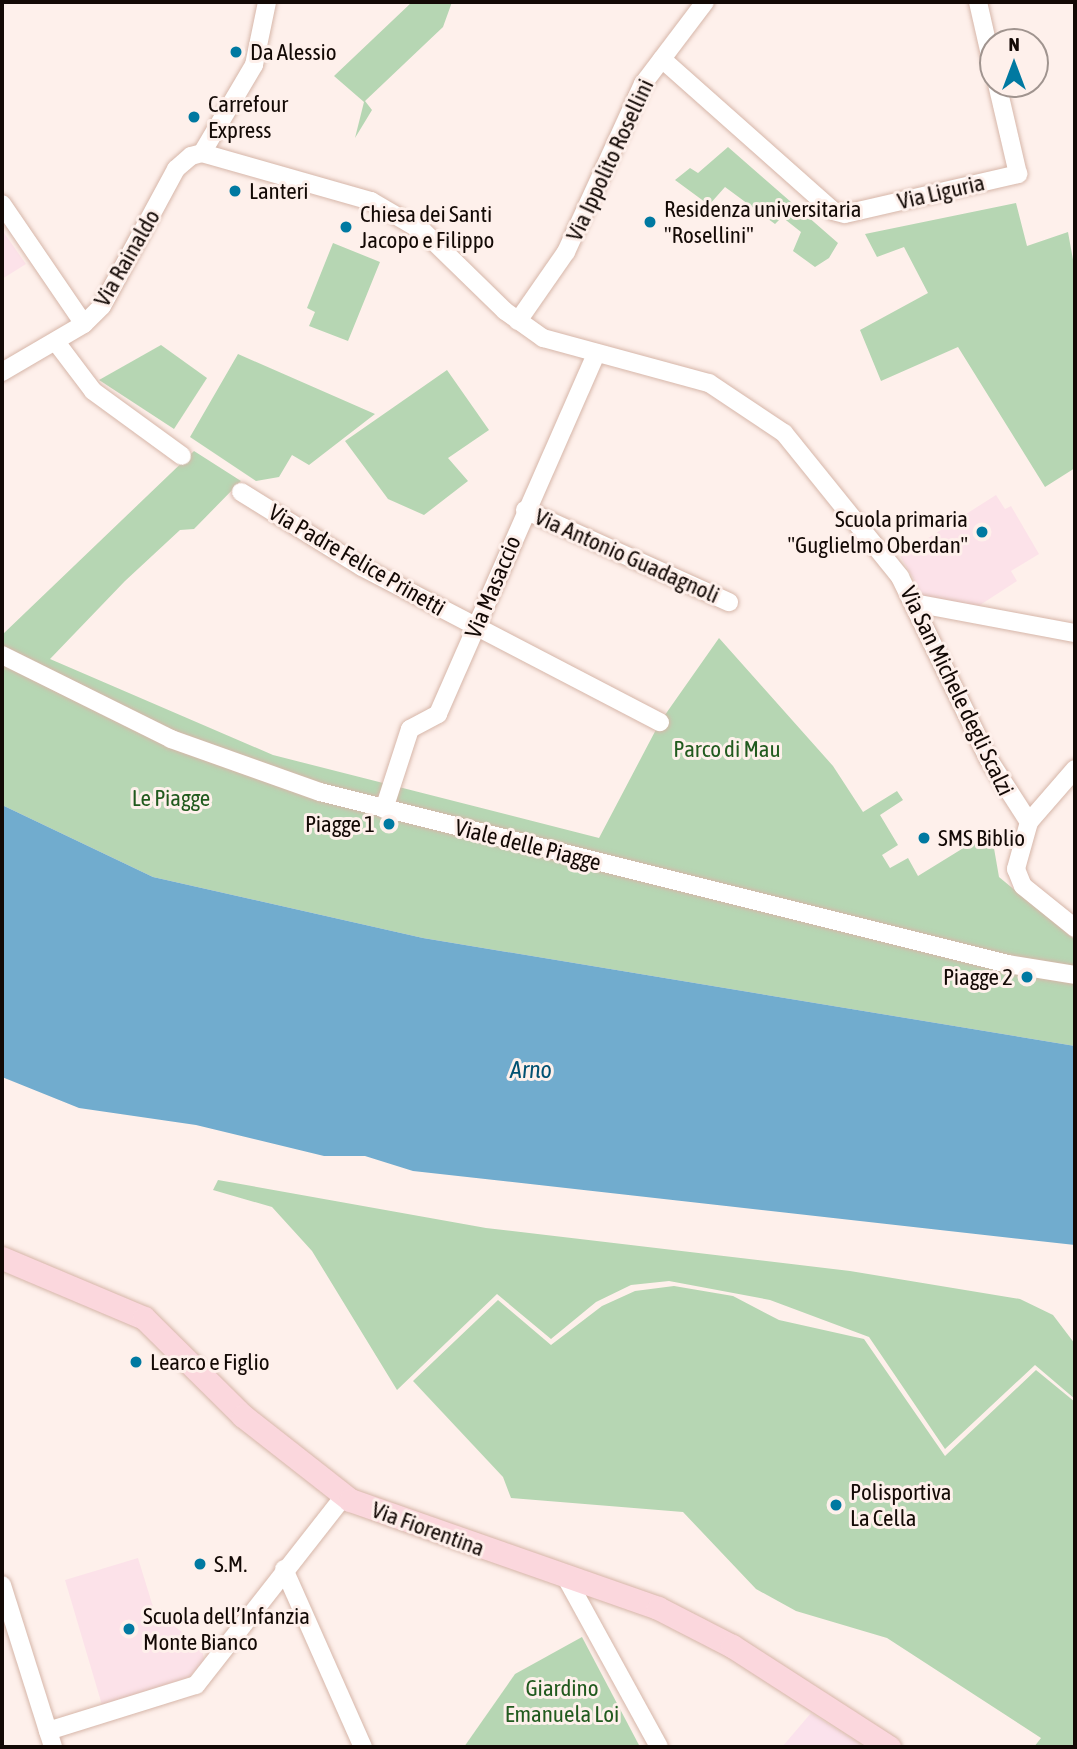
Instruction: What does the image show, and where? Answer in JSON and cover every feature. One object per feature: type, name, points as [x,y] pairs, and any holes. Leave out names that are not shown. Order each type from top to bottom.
[{"type":"main road","name":"Via Fiorentina","points":[[2,1258],[144,1318],[243,1416],[344,1496],[430,1532],[564,1574],[696,1626],[889,1747]]},
{"type":"street","points":[[202,153],[254,65],[267,2]]},
{"type":"street","name":"Via Ippolito Rosellini","points":[[518,321],[566,252],[643,84],[705,2]]},
{"type":"street","points":[[978,2],[984,28]]},
{"type":"street","name":"Via Liguria","points":[[662,59],[833,211],[845,214],[1018,174],[1000,98]]},
{"type":"street","name":"Via San Michele degli Scalzi","points":[[202,153],[342,191],[394,212],[518,321],[553,342],[702,380],[769,419],[828,480],[915,603],[989,760],[1029,822]]},
{"type":"street","name":"Via Rainaldo","points":[[2,372],[84,324],[112,291],[176,169],[202,153]]},
{"type":"street","points":[[2,204],[84,324]]},
{"type":"street","points":[[56,342],[93,391],[182,456]]},
{"type":"street","name":"Via Masaccio","points":[[384,809],[410,729],[438,714],[525,510],[596,354]]},
{"type":"street","name":"Via Padre Felice Prinetti","points":[[241,492],[476,627],[660,722]]},
{"type":"street","name":"Via Antonio Guadagnoli","points":[[525,510],[729,602]]},
{"type":"street","points":[[915,603],[1075,633]]},
{"type":"street","name":"Viale delle Piagge","points":[[2,655],[183,744],[384,809],[1008,964],[1075,975]]},
{"type":"street","points":[[1075,769],[1029,822],[1016,869],[1023,886],[1075,928]]},
{"type":"street","points":[[2,1585],[50,1739],[196,1685],[284,1569],[344,1496]]},
{"type":"street","points":[[284,1569],[363,1747]]},
{"type":"street","points":[[564,1574],[659,1747]]},
{"type":"shaded area","points":[[2,230],[26,264],[2,279]]},
{"type":"shaded area","name":"Scuola primaria \"Guglielmo Oberdan\"","points":[[996,495],[1005,509],[1011,506],[1039,554],[1011,571],[1017,581],[977,607],[925,598],[900,556]]},
{"type":"shaded area","name":"Scuola dell’Infanzia Monte Bianco","points":[[138,1558],[154,1610],[202,1648],[204,1661],[189,1677],[102,1705],[65,1580]]},
{"type":"shaded area","points":[[811,1713],[865,1747],[782,1747]]},
{"type":"green space","points":[[412,2],[452,2],[443,27],[365,101],[372,110],[355,138],[364,102],[334,76]]},
{"type":"green space","points":[[728,147],[838,243],[829,258],[815,267],[793,251],[801,232],[782,217],[775,224],[725,187],[709,205],[675,180],[690,168],[698,173]]},
{"type":"green space","points":[[1016,203],[1027,246],[1068,232],[1075,271],[1075,468],[1045,487],[958,347],[881,381],[860,330],[928,293],[904,247],[877,257],[865,234]]},
{"type":"green space","points":[[333,243],[380,262],[348,341],[309,326],[315,312],[307,308]]},
{"type":"green space","points":[[161,345],[207,378],[174,429],[99,380]]},
{"type":"green space","points":[[238,354],[375,414],[309,465],[292,455],[279,477],[256,481],[190,437]]},
{"type":"green space","points":[[447,370],[489,430],[448,458],[468,481],[424,515],[388,499],[345,441]]},
{"type":"green space","name":"Le Piagge","points":[[194,451],[241,481],[194,529],[180,530],[125,581],[50,659],[273,755],[599,838],[660,722],[719,638],[833,766],[863,812],[897,791],[903,800],[880,815],[898,845],[882,855],[890,868],[908,858],[918,876],[991,831],[999,877],[1075,940],[1075,1046],[423,938],[153,877],[2,805],[2,635]]},
{"type":"green space","points":[[218,1180],[486,1228],[850,1271],[1020,1299],[1053,1315],[1075,1344],[1075,1399],[1035,1365],[945,1449],[869,1337],[770,1300],[669,1281],[631,1285],[596,1302],[551,1339],[497,1294],[397,1390],[312,1251],[272,1207],[213,1190]]},
{"type":"green space","name":"Polisportiva La Cella","points":[[674,1286],[733,1296],[779,1320],[864,1339],[945,1456],[1036,1370],[1075,1402],[1075,1747],[1034,1747],[1041,1738],[887,1638],[796,1611],[756,1589],[683,1512],[511,1498],[503,1477],[413,1381],[498,1300],[551,1345],[602,1306],[635,1291]]},
{"type":"green space","name":"Giardino Emanuela Loi","points":[[582,1637],[640,1747],[464,1747],[515,1674]]},
{"type":"water","name":"Arno","points":[[2,805],[153,877],[423,938],[1075,1046],[1075,1245],[413,1171],[365,1156],[324,1156],[196,1125],[79,1108],[2,1077]]},
{"type":"place","name":"Da Alessio","points":[[236,52]]},
{"type":"place","name":"Carrefour Express","points":[[194,117]]},
{"type":"place","name":"Lanteri","points":[[235,191]]},
{"type":"place","name":"Residenza universitaria \"Rosellini\"","points":[[650,222]]},
{"type":"place","name":"Chiesa dei Santi Jacopo e Filippo","points":[[346,227]]},
{"type":"place","name":"Scuola primaria \"Guglielmo Oberdan\"","points":[[982,532]]},
{"type":"place","name":"Piagge 1","points":[[389,824]]},
{"type":"place","name":"SMS Biblio","points":[[924,838]]},
{"type":"place","name":"Piagge 2","points":[[1027,977]]},
{"type":"place","name":"Learco e Figlio","points":[[136,1362]]},
{"type":"place","name":"Polisportiva La Cella","points":[[836,1505]]},
{"type":"place","name":"S.M.","points":[[200,1564]]},
{"type":"place","name":"Scuola dell’Infanzia Monte Bianco","points":[[129,1629]]},
{"type":"park label","name":"Parco di Mau","points":[[727,749]]}]
